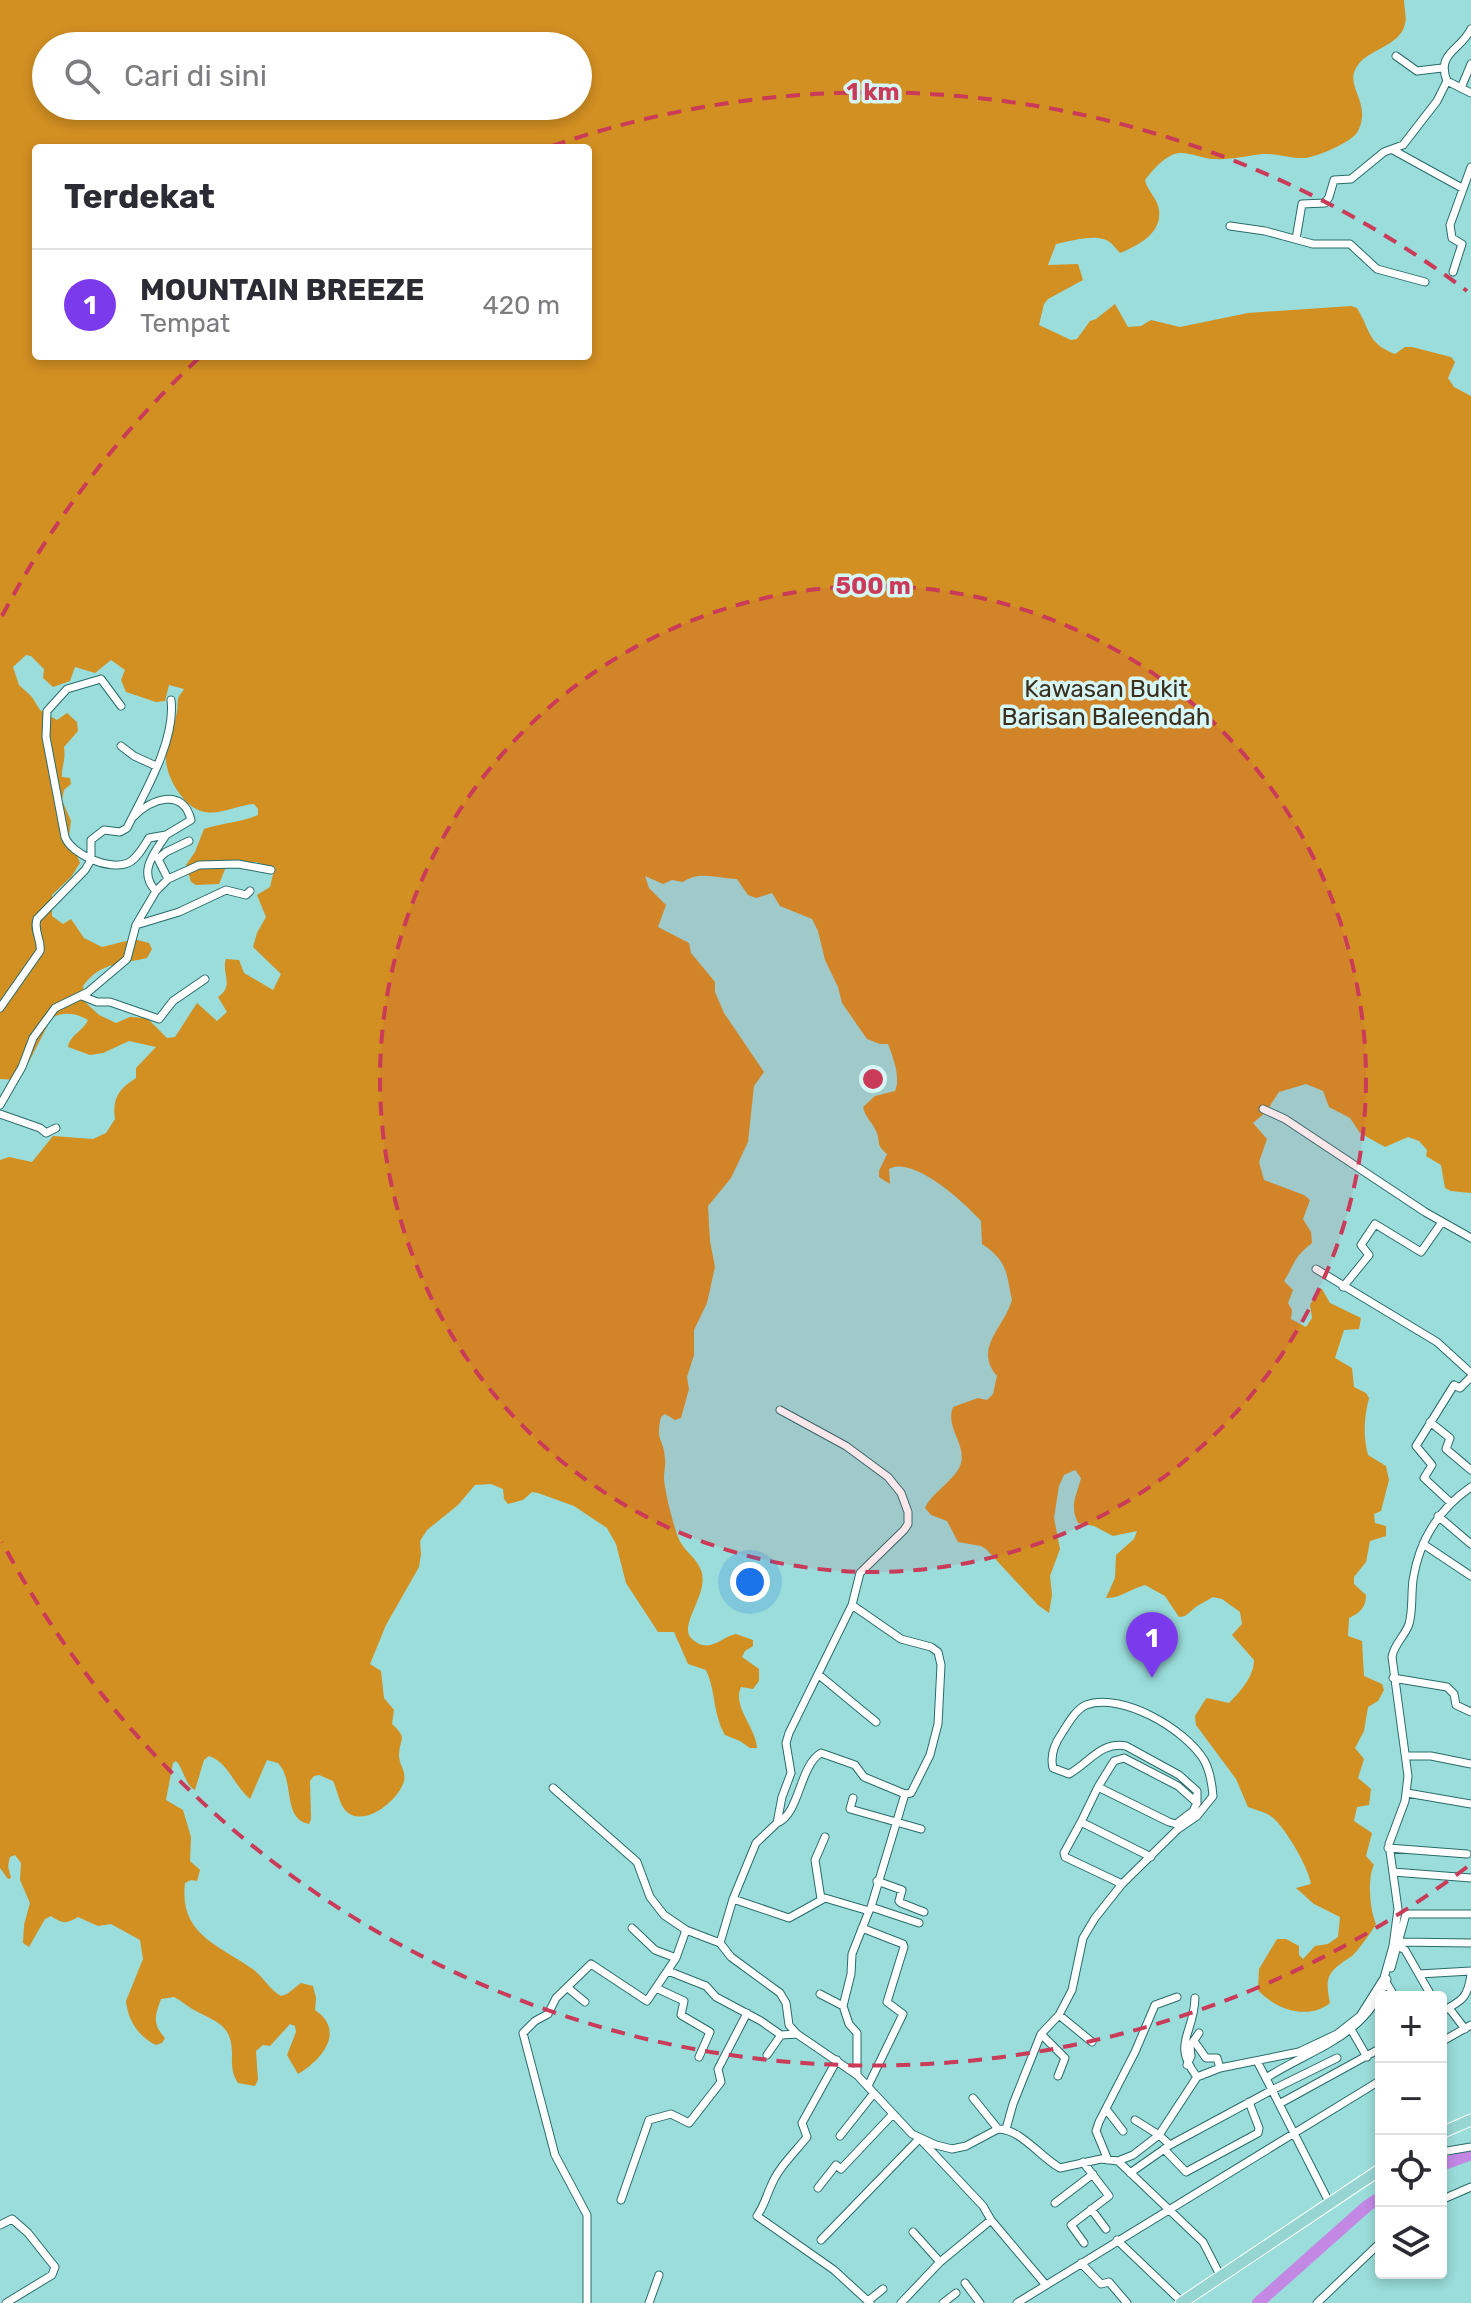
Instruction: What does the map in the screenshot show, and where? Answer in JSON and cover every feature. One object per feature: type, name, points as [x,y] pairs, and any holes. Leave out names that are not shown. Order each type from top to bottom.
[{"type":"main road","points":[[1447,2130],[1471,2120]]},
{"type":"main road","points":[[1182,2303],[1375,2173]]},
{"type":"street","points":[[1471,29],[1464,43],[1447,56],[1442,68],[1447,81],[1471,93]]},
{"type":"street","points":[[1396,56],[1417,71],[1442,68]]},
{"type":"street","points":[[1461,88],[1471,64]]},
{"type":"street","points":[[1296,239],[1302,204],[1325,203],[1334,180],[1351,179],[1384,152],[1403,145],[1427,116],[1447,81]]},
{"type":"street","points":[[1393,150],[1462,188]]},
{"type":"street","points":[[1453,272],[1462,244],[1452,238],[1450,225],[1471,167]]},
{"type":"street","points":[[1230,226],[1316,244],[1350,244],[1377,269],[1425,282]]},
{"type":"street","points":[[121,706],[100,678],[67,689],[47,711],[46,739],[65,837],[72,850],[91,860],[126,864],[132,861],[149,838],[166,835],[191,820],[186,805],[164,799],[133,817]]},
{"type":"street","points":[[0,1008],[40,951],[35,929],[37,919],[91,860],[90,845],[94,836],[104,830],[120,832],[127,828],[163,749],[172,714],[171,700]]},
{"type":"street","points":[[121,746],[156,766]]},
{"type":"street","points":[[156,891],[147,870],[149,860],[166,835]]},
{"type":"street","points":[[168,879],[158,859],[189,841]]},
{"type":"street","points":[[0,1105],[22,1067],[36,1032],[56,1007],[82,996],[127,959],[136,925],[156,891],[168,879],[199,865],[238,864],[271,870]]},
{"type":"street","points":[[136,925],[179,912],[226,890],[240,895],[250,891]]},
{"type":"street","points":[[82,996],[159,1019],[174,1000],[205,979]]},
{"type":"street","points":[[1263,1109],[1285,1119],[1471,1238]]},
{"type":"street","points":[[0,1114],[46,1133],[56,1128]]},
{"type":"street","points":[[1343,1287],[1369,1255],[1361,1245],[1375,1224],[1421,1252],[1442,1222]]},
{"type":"street","points":[[1316,1269],[1437,1342],[1471,1375],[1460,1388],[1454,1385],[1416,1448],[1432,1465],[1424,1478],[1451,1503]]},
{"type":"street","points":[[777,1823],[791,1773],[786,1743],[789,1733],[852,1605],[860,1573],[908,1524],[906,1503],[888,1477],[860,1455],[780,1410]]},
{"type":"street","points":[[1430,1422],[1450,1438],[1445,1448],[1471,1470]]},
{"type":"street","points":[[973,2098],[1002,2129],[1060,2168],[1083,2162],[1118,2161],[1133,2155],[1159,2135],[1197,2077],[1220,2068],[1293,2054],[1318,2044],[1354,2022],[1366,2008],[1384,1978],[1393,1946],[1398,1909],[1388,1848],[1407,1793],[1407,1756],[1393,1678],[1393,1651],[1409,1624],[1413,1582],[1423,1544],[1438,1516],[1471,1487]]},
{"type":"street","points":[[1438,1516],[1471,1544]]},
{"type":"street","points":[[1423,1544],[1471,1576]]},
{"type":"street","points":[[720,1943],[733,1899],[756,1843],[786,1816],[812,1761],[821,1753],[855,1765],[864,1777],[905,1794],[911,1793],[930,1755],[938,1724],[941,1665],[938,1652],[901,1639],[852,1605]]},
{"type":"street","points":[[819,1675],[876,1722]]},
{"type":"street","points":[[1393,1678],[1447,1687],[1454,1694],[1456,1705],[1471,1712]]},
{"type":"street","points":[[921,2140],[952,2149],[966,2146],[1002,2129],[1041,2034],[1059,2015],[1072,1990],[1083,1938],[1095,1918],[1122,1884],[1213,1796],[1211,1777],[1199,1754],[1177,1730],[1118,1703],[1086,1705],[1078,1710],[1058,1738],[1051,1762],[1053,1768],[1061,1773],[1072,1773],[1104,1747],[1116,1744],[1126,1746],[1188,1782],[1197,1791],[1195,1813]]},
{"type":"street","points":[[1407,1756],[1431,1756],[1471,1764]]},
{"type":"street","points":[[1122,1884],[1065,1857],[1064,1853],[1114,1761],[1124,1758],[1178,1786],[1197,1803]]},
{"type":"street","points":[[1098,1787],[1173,1823],[1195,1813]]},
{"type":"street","points":[[553,1788],[637,1862],[650,1897],[664,1915],[686,1930],[720,1943],[731,1957],[780,1993],[786,2003],[789,2025],[797,2034],[857,2075],[892,2115],[921,2140],[983,2206],[991,2220],[1045,2284]]},
{"type":"street","points":[[1407,1793],[1471,1804]]},
{"type":"street","points":[[857,2075],[857,2033],[849,2024],[843,2006],[851,1974],[852,1954],[870,1909],[905,1794]]},
{"type":"street","points":[[853,1798],[850,1809],[921,1829]]},
{"type":"street","points":[[1081,1822],[1151,1857]]},
{"type":"street","points":[[821,1899],[815,1860],[825,1837]]},
{"type":"street","points":[[1388,1848],[1467,1854]]},
{"type":"street","points":[[1393,1872],[1471,1878]]},
{"type":"street","points":[[877,1881],[902,1890],[899,1901],[924,1912]]},
{"type":"street","points":[[733,1899],[789,1918],[821,1899],[919,1923]]},
{"type":"street","points":[[1266,2078],[1352,2031],[1372,2009],[1386,1982],[1406,1914],[1471,1914]]},
{"type":"street","points":[[632,1928],[655,1950],[676,1958]]},
{"type":"street","points":[[840,2136],[871,2090],[903,2014],[887,2004],[887,2000],[904,1945],[862,1928]]},
{"type":"street","points":[[587,2303],[587,2215],[555,2155],[523,2033],[548,2014],[556,1998],[592,1964],[648,2000],[676,1958],[686,1930]]},
{"type":"street","points":[[1399,1944],[1471,1943]]},
{"type":"street","points":[[1399,1944],[1429,1991]]},
{"type":"street","points":[[668,1971],[706,1986],[716,1997],[781,2035],[797,2034]]},
{"type":"street","points":[[1419,1974],[1471,1972],[1466,1997],[1449,2008],[1468,2027],[1447,2039]]},
{"type":"street","points":[[1386,1982],[1391,1991]]},
{"type":"street","points":[[568,1988],[585,2002]]},
{"type":"street","points":[[656,1988],[684,2001],[681,2015],[710,2032],[699,2057]]},
{"type":"street","points":[[820,1994],[843,2006]]},
{"type":"street","points":[[1108,2160],[1096,2131],[1155,2005],[1177,1997]]},
{"type":"street","points":[[1195,1998],[1183,2044],[1184,2059],[1197,2077]]},
{"type":"street","points":[[621,2200],[649,2120],[671,2114],[689,2123],[721,2082],[718,2069],[747,2013]]},
{"type":"street","points":[[1059,2015],[1092,2042]]},
{"type":"street","points":[[1352,2031],[1367,2057]]},
{"type":"street","points":[[1187,2065],[1191,2056],[1189,2049],[1199,2033]]},
{"type":"street","points":[[1041,2034],[1065,2058],[1058,2076]]},
{"type":"street","points":[[767,2055],[781,2035]]},
{"type":"street","points":[[1194,2041],[1206,2058],[1217,2058],[1220,2068]]},
{"type":"street","points":[[1279,2104],[1375,2052]]},
{"type":"street","points":[[1130,2173],[1167,2147],[1337,2058]]},
{"type":"street","points":[[837,2060],[802,2123],[807,2137],[777,2176],[767,2203],[757,2216],[834,2270],[869,2302],[883,2289]]},
{"type":"street","points":[[1257,2061],[1330,2204]]},
{"type":"street","points":[[1017,2303],[1375,2084]]},
{"type":"street","points":[[1135,2120],[1159,2135],[1186,2172],[1258,2133],[1249,2102]]},
{"type":"street","points":[[1106,2109],[1123,2131]]},
{"type":"street","points":[[818,2188],[836,2165],[841,2169],[892,2115]]},
{"type":"street","points":[[821,2240],[921,2140]]},
{"type":"street","points":[[1447,2151],[1471,2147]]},
{"type":"street","points":[[1118,2161],[1203,2242],[1221,2277]]},
{"type":"street","points":[[1083,2162],[1109,2196],[1071,2225],[1084,2243]]},
{"type":"street","points":[[1055,2203],[1093,2174]]},
{"type":"street","points":[[1447,2197],[1471,2187]]},
{"type":"street","points":[[1091,2209],[1106,2229]]},
{"type":"street","points":[[0,2225],[12,2219],[28,2233],[55,2267],[52,2275],[6,2303]]},
{"type":"street","points":[[901,2303],[940,2262],[991,2220]]},
{"type":"street","points":[[913,2232],[940,2262]]},
{"type":"street","points":[[1117,2240],[1182,2303]]},
{"type":"street","points":[[1317,2303],[1375,2248]]},
{"type":"street","points":[[1081,2263],[1101,2284],[1109,2282],[1127,2303]]},
{"type":"street","points":[[649,2303],[659,2275]]},
{"type":"street","points":[[965,2283],[980,2303]]},
{"type":"street","points":[[943,2303],[956,2293]]},
{"type":"green space","name":"Kawasan Bukit Barisan Baleendah","points":[[0,0],[1404,0],[1406,21],[1402,32],[1367,56],[1356,68],[1354,82],[1362,112],[1355,135],[1334,148],[1305,158],[1262,154],[1214,159],[1182,153],[1168,157],[1145,180],[1157,203],[1159,221],[1144,240],[1120,253],[1111,243],[1099,238],[1056,244],[1048,265],[1078,264],[1083,280],[1048,299],[1039,325],[1071,340],[1077,339],[1090,321],[1115,304],[1128,327],[1141,326],[1151,320],[1180,327],[1248,313],[1351,306],[1357,308],[1374,341],[1386,350],[1395,354],[1405,347],[1412,347],[1451,357],[1455,362],[1448,378],[1454,387],[1471,396],[1471,1193],[1445,1188],[1441,1165],[1426,1156],[1427,1150],[1419,1141],[1408,1137],[1385,1147],[1360,1133],[1350,1118],[1329,1107],[1323,1091],[1306,1084],[1279,1092],[1266,1112],[1253,1123],[1267,1139],[1259,1162],[1264,1180],[1310,1200],[1303,1219],[1311,1232],[1312,1243],[1298,1257],[1284,1281],[1293,1290],[1288,1303],[1292,1310],[1291,1319],[1306,1327],[1312,1318],[1310,1305],[1319,1288],[1330,1303],[1361,1318],[1359,1329],[1344,1330],[1335,1358],[1352,1368],[1354,1387],[1369,1398],[1365,1426],[1368,1455],[1386,1466],[1389,1480],[1381,1511],[1374,1514],[1375,1523],[1386,1526],[1386,1536],[1370,1541],[1366,1562],[1354,1577],[1354,1584],[1366,1595],[1366,1599],[1362,1609],[1349,1618],[1348,1636],[1362,1641],[1364,1676],[1382,1684],[1384,1690],[1378,1701],[1368,1707],[1364,1731],[1355,1748],[1364,1759],[1358,1778],[1371,1789],[1369,1805],[1357,1807],[1354,1821],[1372,1833],[1366,1856],[1374,1865],[1370,1894],[1376,1924],[1354,1954],[1330,1975],[1330,2003],[1302,2012],[1273,2003],[1258,1990],[1259,1969],[1277,1939],[1286,1939],[1299,1946],[1299,1955],[1303,1959],[1315,1946],[1328,1944],[1338,1937],[1340,1917],[1314,1904],[1296,1888],[1311,1884],[1296,1848],[1272,1817],[1248,1807],[1236,1779],[1196,1725],[1195,1716],[1207,1698],[1229,1703],[1252,1672],[1254,1660],[1232,1635],[1242,1624],[1240,1612],[1222,1599],[1213,1597],[1179,1617],[1165,1596],[1145,1585],[1106,1598],[1115,1578],[1116,1555],[1134,1539],[1137,1531],[1113,1536],[1094,1526],[1078,1523],[1074,1505],[1081,1478],[1075,1470],[1064,1475],[1059,1486],[1054,1518],[1060,1549],[1050,1576],[1052,1595],[1049,1613],[986,1549],[958,1542],[947,1521],[931,1515],[925,1508],[961,1463],[961,1449],[951,1415],[953,1407],[978,1398],[987,1400],[993,1394],[997,1376],[990,1366],[989,1347],[1012,1300],[1004,1268],[997,1256],[982,1244],[981,1221],[938,1183],[899,1166],[889,1169],[890,1184],[879,1177],[887,1154],[863,1107],[875,1096],[895,1091],[897,1074],[894,1061],[888,1044],[867,1039],[842,1003],[812,919],[780,906],[772,893],[756,898],[748,895],[737,879],[696,876],[683,882],[672,880],[663,884],[645,876],[649,888],[666,905],[658,927],[689,943],[691,953],[715,982],[715,992],[724,1013],[764,1072],[754,1086],[748,1142],[731,1178],[708,1206],[715,1267],[707,1303],[694,1330],[694,1355],[687,1377],[689,1389],[681,1418],[675,1420],[665,1414],[661,1417],[659,1431],[664,1452],[664,1483],[673,1521],[681,1543],[698,1564],[703,1577],[688,1632],[691,1638],[704,1645],[715,1644],[736,1634],[753,1640],[753,1646],[742,1657],[759,1669],[759,1681],[753,1689],[741,1687],[739,1695],[757,1748],[750,1748],[725,1735],[706,1670],[688,1664],[674,1632],[658,1632],[626,1583],[616,1544],[607,1528],[574,1506],[538,1493],[532,1492],[523,1500],[508,1504],[503,1489],[491,1484],[475,1485],[458,1505],[427,1530],[420,1541],[419,1567],[386,1625],[370,1664],[381,1671],[384,1698],[394,1710],[392,1724],[402,1736],[399,1757],[404,1781],[388,1804],[370,1815],[352,1815],[343,1807],[333,1781],[314,1776],[310,1781],[309,1824],[295,1815],[286,1779],[278,1763],[267,1760],[250,1799],[216,1759],[209,1756],[204,1760],[195,1790],[176,1761],[173,1763],[166,1800],[183,1810],[191,1837],[190,1861],[200,1870],[197,1881],[185,1883],[188,1915],[204,1936],[254,1970],[281,1996],[301,1983],[313,1986],[315,2010],[329,2027],[327,2045],[315,2061],[298,2074],[287,2055],[296,2032],[295,2026],[290,2024],[270,2046],[263,2045],[256,2051],[258,2080],[255,2086],[238,2083],[232,2068],[229,2035],[216,2021],[174,1997],[161,1999],[156,2015],[156,2024],[165,2038],[156,2045],[150,2042],[132,2022],[126,2001],[143,1959],[140,1940],[111,1924],[98,1926],[78,1917],[64,1922],[51,1916],[45,1919],[29,1947],[23,1943],[30,1903],[20,1880],[21,1863],[15,1855],[10,1857],[8,1866],[11,1878],[8,1879],[0,1868],[0,1160],[9,1157],[32,1162],[53,1136],[93,1139],[106,1133],[115,1119],[118,1095],[136,1078],[136,1068],[156,1047],[129,1041],[103,1053],[90,1055],[68,1047],[88,1020],[74,1014],[59,1015],[51,1019],[21,1077],[16,1080],[0,1079]],"holes":[[[26,655],[44,669],[43,678],[53,687],[70,681],[75,667],[95,673],[111,660],[125,670],[121,680],[126,692],[156,702],[165,701],[169,685],[184,689],[178,699],[166,754],[167,768],[178,792],[191,805],[205,812],[254,804],[258,809],[258,815],[251,818],[204,829],[186,865],[191,882],[196,885],[219,884],[228,862],[257,862],[274,870],[270,887],[257,895],[266,917],[253,947],[281,974],[273,990],[244,973],[239,960],[226,959],[227,984],[218,997],[227,1012],[217,1021],[197,1003],[175,1037],[167,1038],[147,1018],[130,1017],[116,1023],[99,1015],[85,1002],[83,986],[97,972],[112,965],[147,958],[152,949],[149,943],[134,939],[102,947],[84,938],[71,919],[63,924],[52,916],[52,895],[71,877],[80,863],[69,836],[71,821],[62,800],[64,790],[71,784],[70,778],[62,777],[64,747],[78,731],[77,722],[67,713],[57,720],[40,710],[19,685],[13,667]]]},
{"type":"waterway","points":[[1447,2163],[1471,2154]]},
{"type":"waterway","points":[[1258,2303],[1375,2201]]},
{"type":"place","name":"MOUNTAIN BREEZE","points":[[1152,1678]]}]
